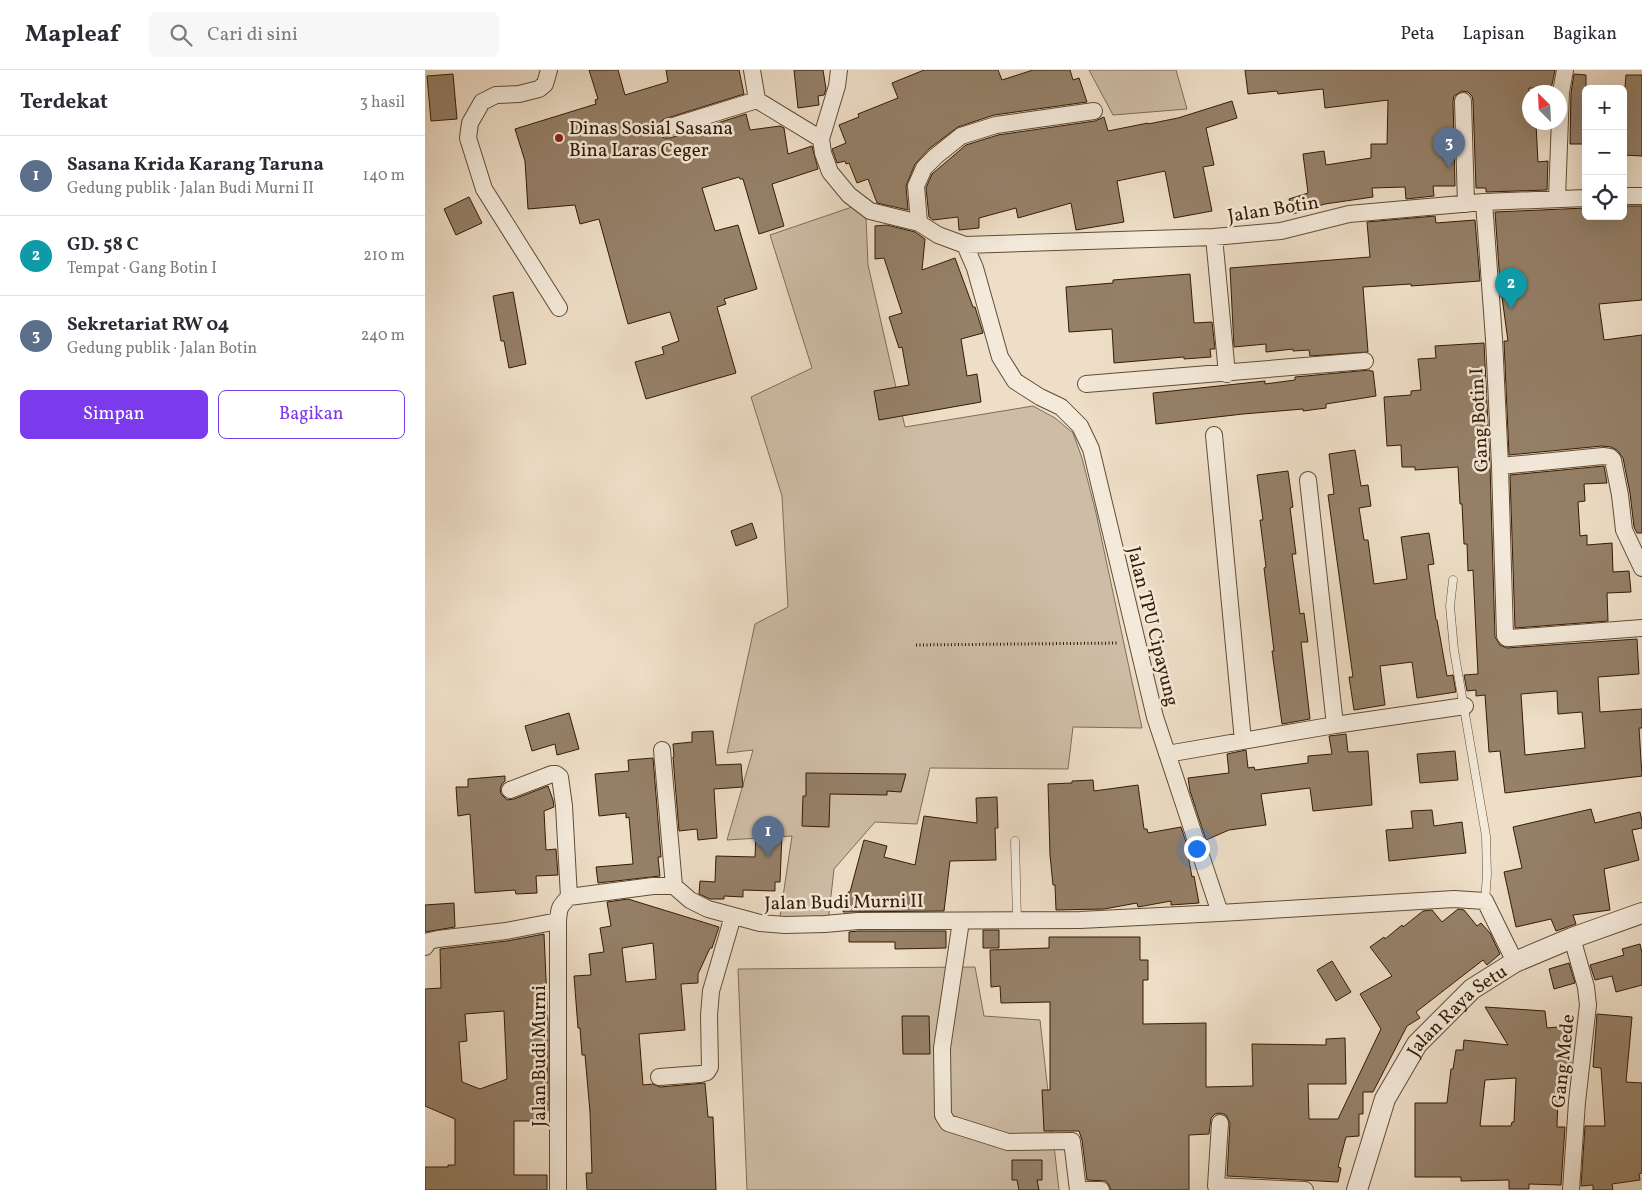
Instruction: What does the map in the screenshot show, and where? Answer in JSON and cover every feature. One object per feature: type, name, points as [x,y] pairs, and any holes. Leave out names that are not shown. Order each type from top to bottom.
[{"type":"street","points":[[549,70],[545,84],[539,89],[519,94],[496,95],[482,102],[470,123],[468,138],[484,189],[559,308]]},
{"type":"street","points":[[753,70],[757,100]]},
{"type":"street","points":[[839,70],[837,86],[821,140],[823,153],[830,172],[849,196],[870,211],[919,223],[938,235],[965,245]]},
{"type":"street","points":[[1562,85],[1565,70]]},
{"type":"street","points":[[667,128],[757,100],[821,140]]},
{"type":"street","points":[[1463,101],[1466,204]]},
{"type":"street","points":[[919,223],[916,186],[924,168],[961,136],[996,125],[1094,112]]},
{"type":"street","points":[[1557,198],[1560,130]]},
{"type":"street","points":[[1627,196],[1642,196]]},
{"type":"street","name":"Jalan Botin","points":[[965,245],[1214,237],[1281,231],[1312,225],[1349,214],[1484,202],[1582,198]]},
{"type":"street","name":"Gang Botin I","points":[[1484,202],[1494,339],[1505,636],[1511,638],[1642,628]]},
{"type":"street","points":[[1214,237],[1227,374]]},
{"type":"street","name":"Jalan TPU Cipayung","points":[[965,245],[975,268],[1000,358],[1015,381],[1040,397],[1061,407],[1081,426],[1091,449],[1155,717],[1219,913]]},
{"type":"street","points":[[1086,384],[1227,374],[1365,361]]},
{"type":"street","points":[[1214,435],[1243,741]]},
{"type":"street","points":[[1500,466],[1603,456],[1610,457],[1613,460],[1619,486],[1624,530],[1642,568]]},
{"type":"street","points":[[1307,480],[1335,725]]},
{"type":"street","points":[[1167,754],[1335,725],[1465,706]]},
{"type":"street","points":[[431,943],[558,921],[559,908],[569,898],[653,886],[674,886],[663,750]]},
{"type":"street","points":[[510,790],[552,774],[560,777],[564,806],[569,898]]},
{"type":"street","name":"Jalan Budi Murni II","points":[[674,886],[690,900],[708,908],[759,923],[785,925],[858,921],[1080,920],[1219,913]]},
{"type":"street","points":[[1219,913],[1454,899],[1485,901],[1515,962]]},
{"type":"street","name":"Jalan Raya Setu","points":[[1357,1190],[1385,1099],[1417,1044],[1472,989],[1515,962],[1572,938],[1642,913]]},
{"type":"street","points":[[659,1077],[700,1074],[707,1072],[710,1066],[709,1015],[711,991],[733,916]]},
{"type":"street","name":"Jalan Budi Murni","points":[[558,921],[558,1190]]},
{"type":"street","points":[[961,921],[942,1048],[943,1115],[948,1123],[1008,1142],[1072,1141],[1078,1190]]},
{"type":"street","name":"Gang Mede","points":[[1571,1190],[1577,1102],[1588,1006],[1586,987],[1572,938]]},
{"type":"street","points":[[1220,1123],[1216,1188],[1305,1190]]},
{"type":"street","points":[[1088,1190],[1101,1190]]},
{"type":"lane","points":[[1453,580],[1450,606],[1454,650],[1486,836],[1487,875],[1485,901]]},
{"type":"lane","points":[[1015,841],[1017,920]]},
{"type":"path","points":[[916,645],[1137,643]]},
{"type":"shaded area","points":[[1089,70],[1176,70],[1187,109],[1113,115]]},
{"type":"shaded area","points":[[852,207],[866,218],[868,265],[905,427],[1033,406],[1055,418],[1073,433],[1082,458],[1096,513],[1142,728],[1073,727],[1068,769],[930,768],[917,824],[875,822],[834,869],[828,923],[779,923],[792,836],[727,840],[753,750],[727,753],[755,624],[788,607],[782,496],[751,397],[812,368],[770,235]]},
{"type":"shaded area","points":[[975,967],[984,1016],[1040,1020],[1059,1190],[747,1190],[738,969]]},
{"type":"building","points":[[589,70],[618,70],[625,95],[668,82],[666,70],[739,70],[744,94],[664,119],[657,125],[660,135],[664,138],[670,138],[746,114],[750,130],[780,126],[784,128],[788,154],[812,146],[818,169],[772,184],[784,226],[759,234],[743,179],[739,177],[702,188],[715,231],[738,225],[757,289],[724,299],[726,304],[717,307],[736,373],[646,399],[635,362],[664,354],[662,347],[679,341],[670,312],[628,324],[599,219],[580,224],[575,205],[528,209],[525,161],[515,129],[596,104],[595,100],[598,99]]},
{"type":"building","points":[[794,70],[823,70],[826,89],[824,95],[818,96],[819,105],[798,108]]},
{"type":"building","points":[[924,70],[998,70],[1002,80],[1033,70],[1070,70],[1073,80],[1079,78],[1087,102],[994,115],[958,127],[930,148],[915,164],[906,186],[908,210],[877,203],[868,179],[857,183],[849,163],[846,164],[845,161],[837,163],[832,149],[846,143],[839,125],[859,117],[858,114],[898,98],[892,83]]},
{"type":"building","points":[[1245,70],[1555,70],[1552,85],[1522,85],[1522,130],[1536,130],[1538,162],[1548,161],[1547,190],[1486,192],[1486,188],[1476,188],[1473,101],[1472,96],[1468,92],[1462,91],[1454,96],[1453,101],[1455,186],[1433,186],[1434,196],[1406,199],[1405,187],[1372,188],[1373,197],[1325,204],[1293,214],[1289,199],[1308,193],[1303,154],[1324,151],[1326,165],[1371,158],[1371,144],[1387,144],[1388,100],[1325,108],[1323,89],[1278,94],[1277,91],[1248,94]]},
{"type":"building","points":[[453,74],[457,119],[431,121],[427,76]]},
{"type":"building","points":[[1574,74],[1586,75],[1586,85],[1582,85],[1582,144],[1570,144],[1571,93]]},
{"type":"building","points":[[1626,75],[1642,75],[1642,156],[1627,155],[1627,85],[1625,85]]},
{"type":"building","points":[[1232,101],[1237,118],[1206,128],[1214,165],[1203,167],[1212,211],[1174,218],[1165,171],[1117,181],[1124,222],[1076,230],[1071,203],[1018,218],[1016,208],[979,218],[979,228],[959,230],[958,217],[933,220],[929,217],[926,188],[932,174],[966,145],[998,135],[1095,121],[1104,117],[1108,131],[1178,118]]},
{"type":"building","points":[[469,197],[482,223],[456,235],[444,209]]},
{"type":"building","points":[[1627,206],[1642,206],[1642,300],[1599,304],[1604,340],[1642,335],[1642,533],[1637,533],[1634,527],[1623,458],[1617,450],[1602,446],[1509,455],[1504,341],[1508,341],[1501,297],[1495,212],[1582,208],[1582,220],[1627,220]]},
{"type":"building","points":[[1435,216],[1436,223],[1475,220],[1480,281],[1363,287],[1368,352],[1310,356],[1309,350],[1293,351],[1293,349],[1266,352],[1266,344],[1234,347],[1230,268],[1370,257],[1367,222]]},
{"type":"building","points":[[887,225],[915,232],[925,239],[922,270],[955,258],[973,307],[975,307],[983,333],[961,339],[967,376],[977,374],[981,402],[879,420],[874,391],[909,385],[902,347],[899,348],[889,317],[902,313],[884,258],[875,259],[875,226]]},
{"type":"building","points":[[1190,274],[1194,323],[1212,322],[1215,349],[1210,349],[1211,357],[1184,359],[1184,357],[1114,363],[1112,329],[1069,332],[1066,287],[1113,283],[1113,280]]},
{"type":"building","points":[[513,292],[526,364],[509,368],[504,341],[501,341],[493,296]]},
{"type":"building","points":[[1484,343],[1495,637],[1500,645],[1507,648],[1637,639],[1639,674],[1598,677],[1600,712],[1642,709],[1642,728],[1639,728],[1642,776],[1505,793],[1500,751],[1489,752],[1485,695],[1476,696],[1476,690],[1467,691],[1464,675],[1478,674],[1473,570],[1468,571],[1467,544],[1464,544],[1458,467],[1415,470],[1415,467],[1402,467],[1401,445],[1387,446],[1384,397],[1411,395],[1411,391],[1421,390],[1418,359],[1436,358],[1435,346]],"holes":[[[1557,691],[1558,714],[1582,712],[1585,748],[1525,755],[1521,694]]]},
{"type":"building","points":[[1373,371],[1376,396],[1326,404],[1326,408],[1303,411],[1303,409],[1243,414],[1156,424],[1153,393],[1265,381],[1265,384],[1295,380],[1295,377]]},
{"type":"building","points":[[1355,450],[1361,486],[1368,485],[1371,506],[1359,508],[1364,540],[1368,540],[1374,584],[1407,579],[1401,537],[1429,533],[1434,564],[1428,565],[1436,620],[1447,676],[1453,675],[1456,692],[1417,698],[1412,662],[1380,666],[1385,705],[1354,710],[1349,677],[1353,677],[1328,495],[1334,494],[1329,454]]},
{"type":"building","points":[[1604,466],[1607,483],[1584,484],[1585,501],[1578,502],[1580,536],[1587,535],[1587,545],[1612,543],[1613,572],[1629,571],[1631,592],[1607,593],[1608,621],[1515,628],[1510,475]]},
{"type":"building","points":[[1288,471],[1293,507],[1290,508],[1296,554],[1292,554],[1300,614],[1304,613],[1308,642],[1301,642],[1310,719],[1282,724],[1272,651],[1274,651],[1260,520],[1263,520],[1257,475]]},
{"type":"building","points":[[752,523],[757,538],[736,546],[731,531]]},
{"type":"building","points":[[569,713],[579,749],[557,755],[555,744],[532,751],[525,726]]},
{"type":"building","points":[[713,731],[716,765],[741,764],[743,787],[714,789],[717,838],[698,840],[697,829],[679,831],[673,744],[692,742],[692,732]]},
{"type":"building","points":[[1346,734],[1348,752],[1368,751],[1372,805],[1313,811],[1310,788],[1261,794],[1266,825],[1229,830],[1206,840],[1190,791],[1188,778],[1229,773],[1227,754],[1246,750],[1248,768],[1254,767],[1255,770],[1308,763],[1308,756],[1332,754],[1329,736]]},
{"type":"building","points":[[1455,751],[1458,780],[1420,783],[1417,754]]},
{"type":"building","points":[[653,758],[661,857],[658,857],[660,876],[598,883],[596,867],[633,864],[629,817],[626,818],[626,813],[599,816],[595,774],[629,771],[628,760]]},
{"type":"building","points":[[806,773],[906,774],[901,792],[887,791],[887,795],[830,794],[829,827],[802,826],[803,796],[806,796]]},
{"type":"building","points":[[505,776],[505,781],[500,789],[501,794],[507,800],[548,786],[553,800],[554,807],[544,811],[546,850],[556,849],[558,875],[536,876],[537,893],[516,894],[515,890],[475,893],[470,814],[458,816],[456,787],[468,787],[468,779]]},
{"type":"building","points":[[1093,780],[1094,791],[1138,785],[1144,829],[1147,829],[1148,833],[1181,827],[1188,848],[1192,877],[1194,876],[1199,903],[1171,905],[1171,901],[1138,907],[1137,903],[1104,909],[1056,910],[1055,885],[1053,885],[1050,855],[1048,784]]},
{"type":"building","points":[[997,797],[998,828],[995,828],[996,860],[950,861],[944,911],[843,912],[864,840],[887,846],[884,857],[915,865],[924,816],[977,823],[976,798]]},
{"type":"building","points":[[1591,809],[1595,823],[1640,812],[1642,821],[1642,828],[1632,830],[1639,860],[1604,869],[1610,910],[1573,915],[1576,924],[1556,931],[1551,919],[1516,927],[1504,872],[1522,868],[1513,827]]},
{"type":"building","points":[[1432,810],[1434,826],[1462,822],[1466,853],[1389,861],[1386,830],[1413,828],[1411,811]]},
{"type":"building","points":[[756,833],[782,834],[780,882],[775,882],[775,891],[743,890],[743,897],[724,896],[724,899],[710,899],[699,894],[700,881],[715,882],[716,856],[755,857]]},
{"type":"building","points":[[628,899],[719,927],[712,948],[710,948],[698,974],[698,983],[681,984],[685,1030],[639,1034],[643,1085],[653,1084],[660,1087],[705,1083],[708,1117],[713,1117],[716,1190],[587,1190],[586,1173],[592,1173],[590,1112],[585,1055],[582,1055],[580,1028],[578,1028],[574,976],[591,975],[589,954],[604,952],[600,928],[611,926],[607,902]],"holes":[[[653,943],[656,979],[626,982],[622,948]]]},
{"type":"building","points":[[454,903],[455,927],[425,932],[425,905]]},
{"type":"building","points":[[1458,909],[1464,910],[1477,926],[1481,923],[1490,933],[1500,954],[1487,965],[1483,960],[1416,1012],[1420,1018],[1407,1026],[1373,1092],[1363,1092],[1363,1114],[1359,1114],[1359,1136],[1346,1137],[1338,1167],[1341,1168],[1338,1182],[1227,1176],[1230,1123],[1226,1115],[1220,1113],[1215,1114],[1211,1118],[1209,1134],[1189,1135],[1189,1190],[1111,1190],[1106,1181],[1087,1180],[1082,1140],[1079,1131],[1044,1131],[1042,1090],[1050,1090],[1050,1002],[1001,1003],[1000,986],[991,987],[990,950],[1049,948],[1049,937],[1140,937],[1140,960],[1148,960],[1148,980],[1143,980],[1143,1024],[1206,1023],[1206,1087],[1253,1086],[1252,1044],[1326,1045],[1326,1039],[1345,1038],[1346,1084],[1308,1084],[1309,1119],[1338,1119],[1381,1029],[1360,994],[1392,976],[1370,947],[1384,937],[1385,939],[1402,925],[1403,927],[1423,911],[1432,910],[1442,922]]},
{"type":"building","points":[[983,930],[999,930],[999,948],[983,948]]},
{"type":"building","points":[[946,931],[946,948],[895,949],[895,942],[849,942],[849,932]]},
{"type":"building","points":[[544,934],[548,1024],[548,1111],[545,1111],[545,1121],[514,1121],[514,1175],[547,1175],[547,1190],[425,1190],[425,1167],[448,1167],[448,1165],[455,1165],[455,1119],[425,1106],[425,989],[441,988],[440,949],[507,941]],"holes":[[[504,1011],[507,1079],[480,1089],[462,1082],[459,1042],[467,1041],[465,1014]]]},
{"type":"building","points":[[1640,944],[1642,953],[1642,985],[1616,992],[1612,976],[1595,980],[1590,965],[1624,955],[1622,949]]},
{"type":"building","points":[[1332,961],[1351,992],[1336,1001],[1317,970]]},
{"type":"building","points":[[1569,963],[1575,983],[1554,989],[1549,969]]},
{"type":"building","points":[[1485,1007],[1545,1011],[1547,1028],[1568,1026],[1571,1065],[1568,1065],[1569,1069],[1559,1070],[1557,1127],[1565,1127],[1561,1185],[1529,1184],[1529,1189],[1509,1189],[1509,1180],[1461,1181],[1461,1177],[1415,1177],[1415,1103],[1447,1103],[1451,1069],[1453,1069],[1456,1050],[1463,1050],[1464,1040],[1508,1045]],"holes":[[[1516,1078],[1514,1122],[1512,1122],[1511,1126],[1480,1126],[1485,1080]]]},
{"type":"building","points":[[1597,1014],[1632,1017],[1626,1082],[1642,1083],[1642,1173],[1639,1174],[1640,1180],[1612,1184],[1613,1190],[1593,1190],[1593,1185],[1581,1186],[1585,1126],[1605,1126],[1601,1068],[1593,1067]]},
{"type":"building","points":[[902,1016],[929,1016],[930,1054],[903,1054]]},
{"type":"building","points":[[1012,1160],[1042,1160],[1042,1180],[1037,1180],[1039,1190],[1019,1190],[1017,1180],[1012,1180]]},
{"type":"place","name":"Dinas Sosial Sasana Bina Laras Ceger","points":[[559,138]]},
{"type":"place","name":"Sekretariat RW 04","points":[[1449,168]]},
{"type":"place","name":"GD. 58 C","points":[[1511,309]]},
{"type":"place","name":"Sasana Krida Karang Taruna","points":[[768,857]]}]
